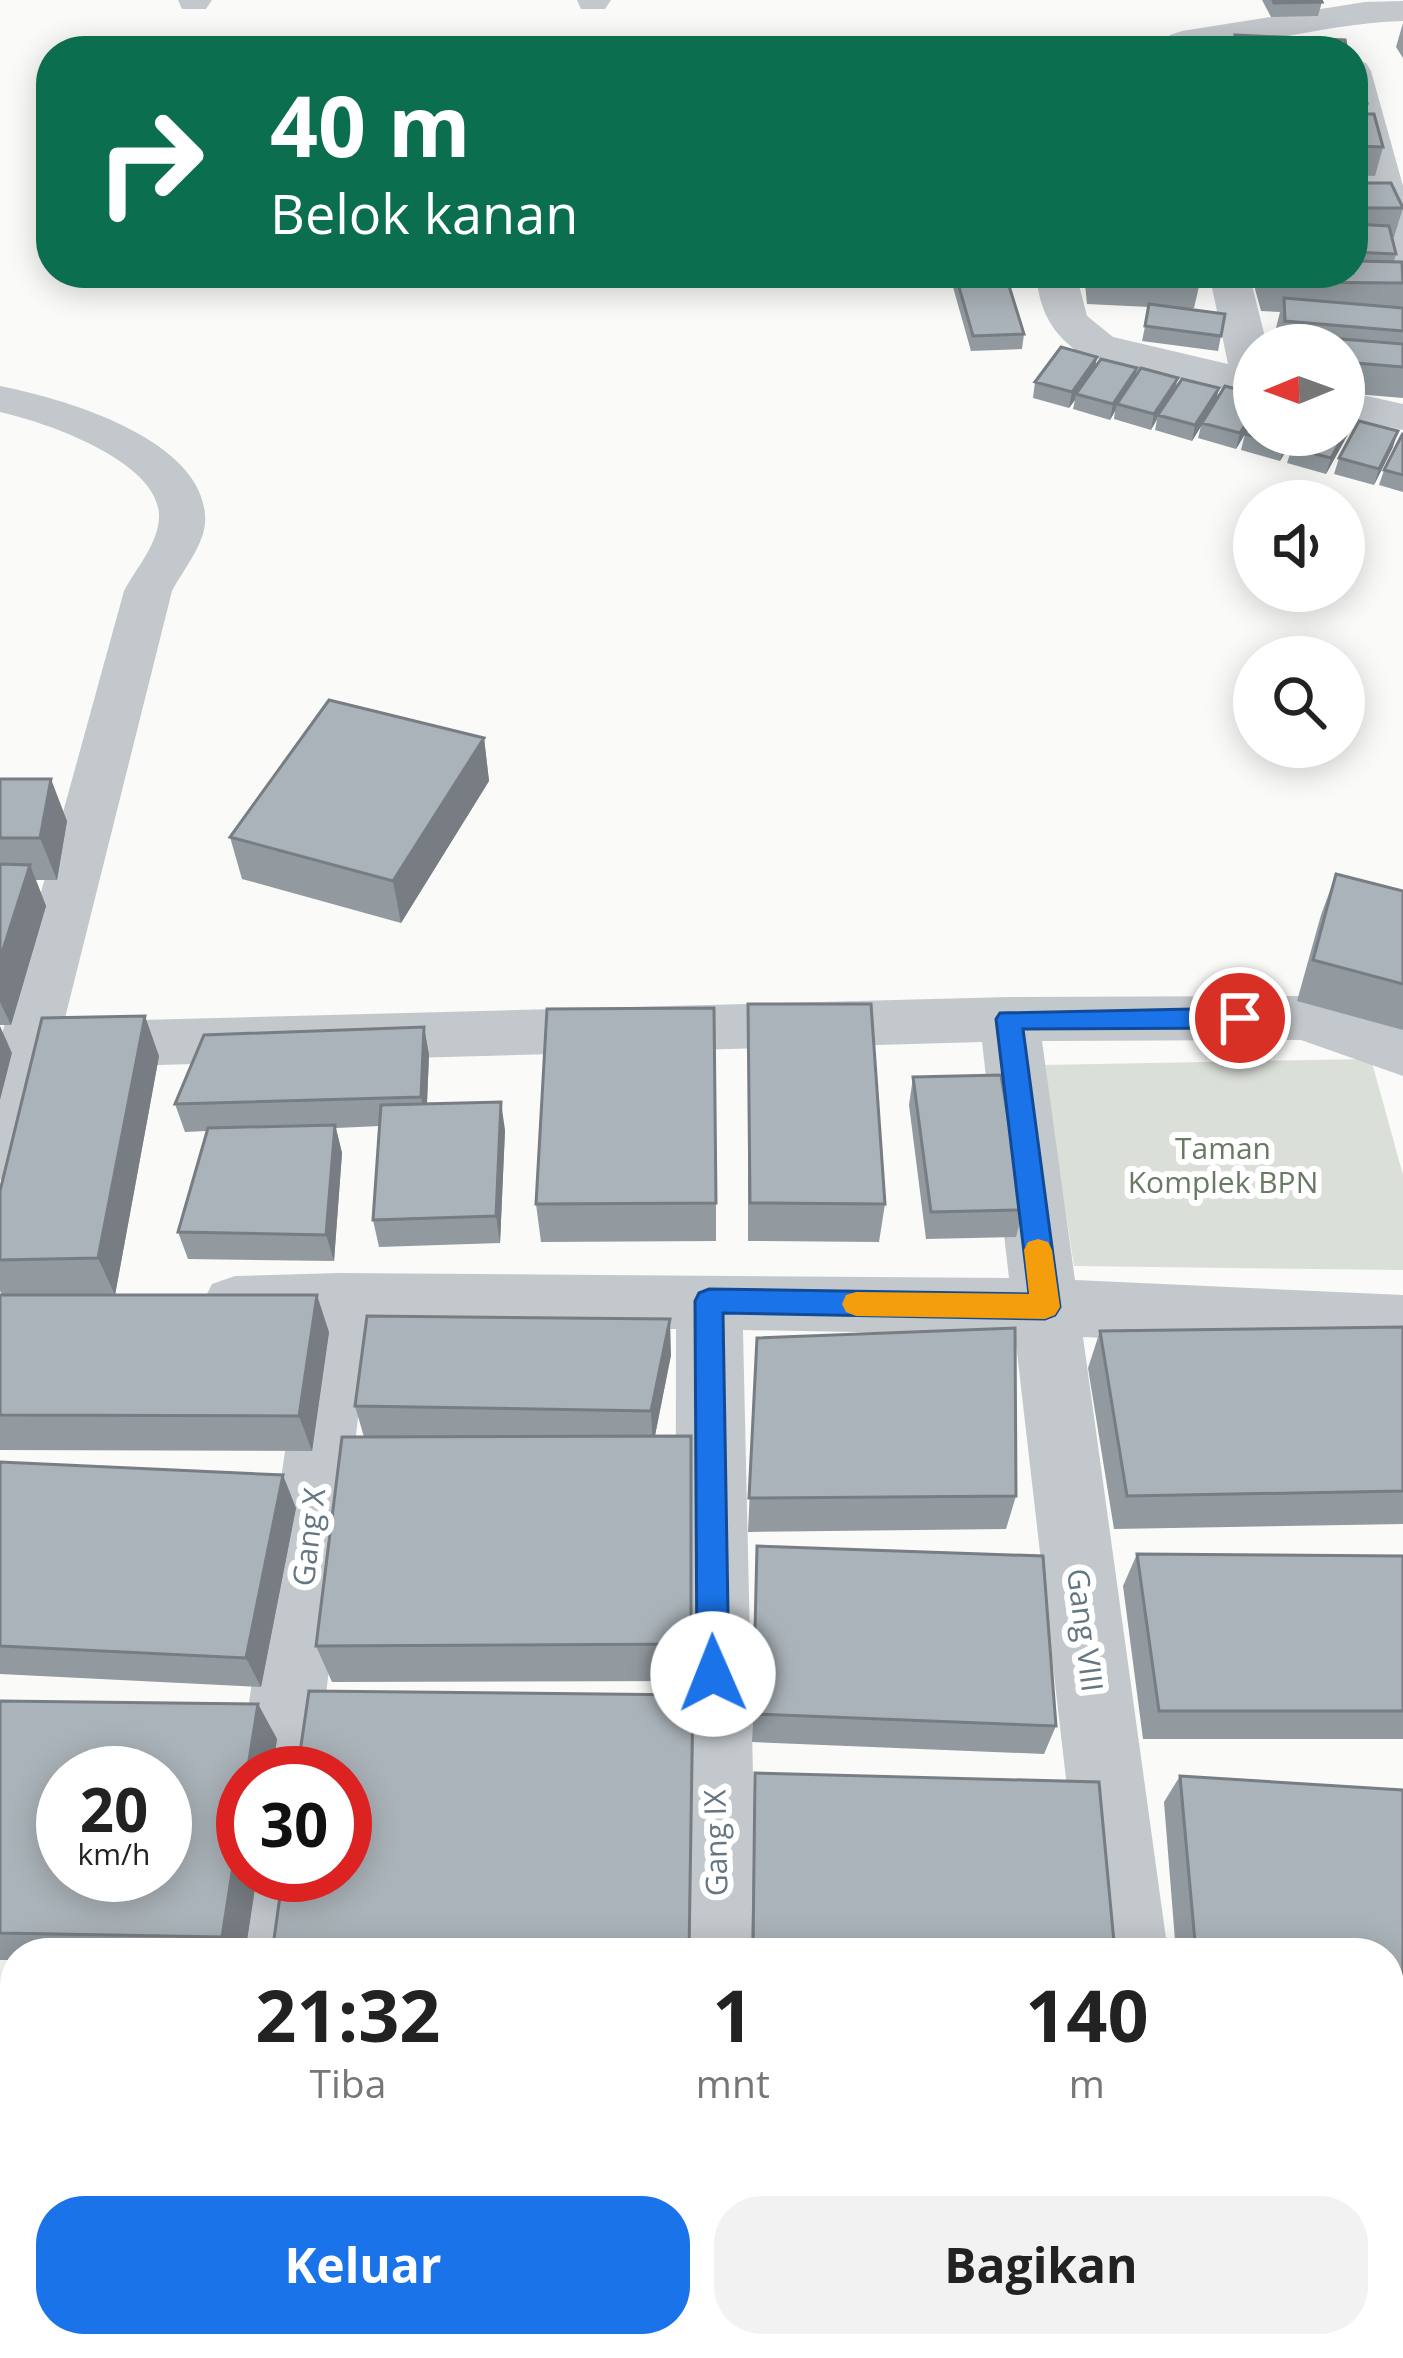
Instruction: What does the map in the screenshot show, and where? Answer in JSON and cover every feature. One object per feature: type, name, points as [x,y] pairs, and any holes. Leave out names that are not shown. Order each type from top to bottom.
[{"type":"street","points":[[1303,36],[1343,34],[1403,11]]},
{"type":"street","points":[[1368,141],[1382,206],[1403,258]]},
{"type":"street","points":[[1057,288],[1067,324],[1098,346],[1233,378]]},
{"type":"street","points":[[1232,288],[1241,324]]},
{"type":"street","points":[[0,399],[71,418],[145,460],[179,493],[178,536],[148,592],[70,804],[29,1046],[0,1155]]},
{"type":"street","points":[[1365,409],[1403,417]]},
{"type":"street","points":[[29,1046],[1009,1019],[1303,1018],[1403,1053]]},
{"type":"street","name":"Gang VIII","points":[[1009,1019],[1124,1938]]},
{"type":"street","name":"Gang X","points":[[281,1746],[339,1301]]},
{"type":"street","points":[[181,1306],[709,1301],[1045,1307],[1398,1345]]},
{"type":"street","name":"Gang IX","points":[[709,1301],[716,1938]]},
{"type":"street","points":[[256,1938],[261,1902]]},
{"type":"green space","name":"Taman Komplek BPN","points":[[1371,1059],[1403,1175],[1403,1270],[1074,1266],[1043,1065]]},
{"type":"building","points":[[1321,0],[1322,2],[1274,3]]},
{"type":"building","points":[[1368,114],[1374,114],[1383,147],[1368,146]]},
{"type":"building","points":[[1368,183],[1391,183],[1403,208],[1368,208]]},
{"type":"building","points":[[1368,225],[1389,226],[1396,254],[1368,253]]},
{"type":"building","points":[[1368,261],[1402,262],[1403,283],[1368,283]]},
{"type":"building","points":[[959,288],[1010,288],[1024,334],[973,336]]},
{"type":"building","points":[[1284,298],[1403,308],[1403,331],[1365,328],[1365,324],[1285,321]]},
{"type":"building","points":[[1149,304],[1225,314],[1221,336],[1145,326]]},
{"type":"building","points":[[1365,341],[1403,344],[1403,367],[1365,364]]},
{"type":"building","points":[[1061,347],[1097,357],[1072,392],[1035,382]]},
{"type":"building","points":[[1101,359],[1137,368],[1113,404],[1076,394]]},
{"type":"building","points":[[1141,368],[1178,378],[1154,414],[1117,404]]},
{"type":"building","points":[[1182,379],[1219,388],[1195,425],[1158,415]]},
{"type":"building","points":[[1225,386],[1233,388],[1233,431],[1202,423]]},
{"type":"building","points":[[1365,423],[1398,431],[1379,469],[1339,458],[1365,456]]},
{"type":"building","points":[[1403,433],[1403,475],[1384,470]]},
{"type":"building","points":[[329,700],[484,738],[393,881],[230,837]]},
{"type":"building","points":[[0,779],[51,779],[40,838],[0,838]]},
{"type":"building","points":[[0,864],[30,865],[0,959]]},
{"type":"building","points":[[1336,874],[1403,891],[1403,984],[1313,960]]},
{"type":"building","points":[[748,1004],[871,1004],[885,1204],[750,1203]]},
{"type":"building","points":[[714,1008],[716,1203],[536,1204],[547,1009]]},
{"type":"building","points":[[145,1016],[98,1258],[0,1260],[0,1191],[42,1018]]},
{"type":"building","points":[[424,1027],[421,1097],[175,1104],[204,1035]]},
{"type":"building","points":[[1001,1075],[1023,1210],[931,1212],[913,1077]]},
{"type":"building","points":[[501,1102],[496,1216],[373,1220],[381,1105]]},
{"type":"building","points":[[335,1125],[326,1235],[178,1232],[208,1128]]},
{"type":"building","points":[[0,1295],[317,1295],[299,1416],[0,1415]]},
{"type":"building","points":[[367,1316],[670,1319],[651,1411],[355,1406]]},
{"type":"building","points":[[1403,1327],[1403,1491],[1127,1496],[1100,1331]]},
{"type":"building","points":[[1015,1328],[1016,1496],[749,1498],[757,1338]]},
{"type":"building","points":[[691,1436],[691,1644],[316,1646],[342,1437]]},
{"type":"building","points":[[0,1462],[283,1475],[246,1658],[0,1646]]},
{"type":"building","points":[[757,1546],[1043,1556],[1056,1726],[753,1714]]},
{"type":"building","points":[[1137,1554],[1403,1556],[1403,1711],[1159,1711]]},
{"type":"building","points":[[309,1691],[693,1695],[689,1938],[274,1938],[279,1902],[372,1902],[372,1746],[301,1746]]},
{"type":"building","points":[[0,1701],[258,1704],[251,1746],[216,1746],[216,1902],[227,1902],[222,1937],[0,1933]]},
{"type":"building","points":[[755,1773],[1099,1782],[1114,1938],[753,1938]]},
{"type":"building","points":[[1180,1776],[1403,1790],[1403,1938],[1195,1938]]},
{"type":"slow traffic","points":[[856,1304],[1045,1307],[1038,1250]]},
{"type":"route","points":[[713,1674],[709,1301],[1045,1307],[1009,1019],[1240,1018]]}]
